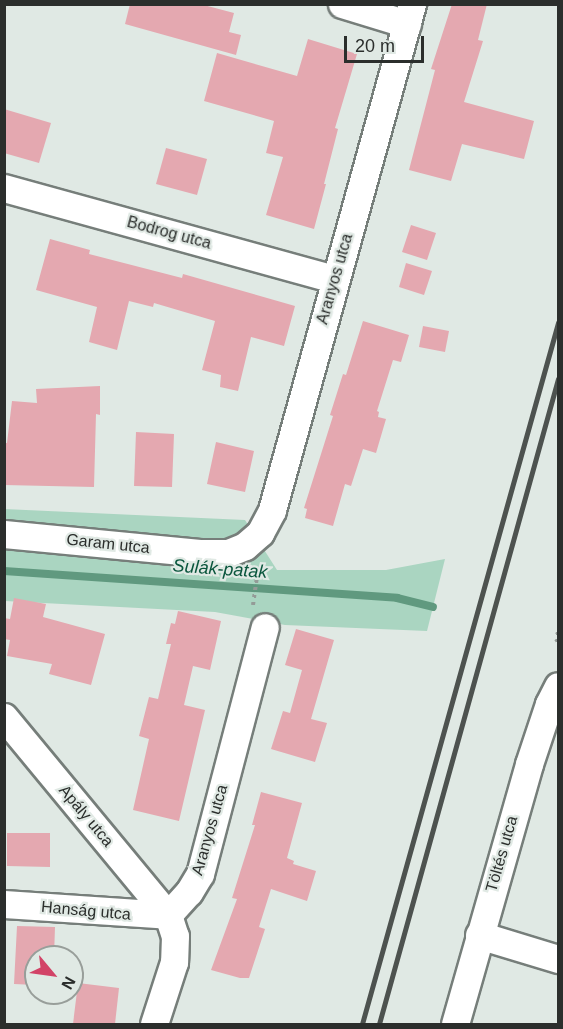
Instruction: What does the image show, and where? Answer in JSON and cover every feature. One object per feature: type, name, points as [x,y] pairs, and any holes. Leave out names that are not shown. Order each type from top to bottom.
[{"type":"street","points":[[342,4],[410,14]]},
{"type":"street","name":"Aranyos utca","points":[[252,553],[272,510],[334,279],[410,14]]},
{"type":"street","name":"Bodrog utca","points":[[4,188],[334,279]]},
{"type":"street","name":"Garam utca","points":[[11,537],[202,553],[252,553]]},
{"type":"street","name":"Aranyos utca","points":[[168,915],[189,892],[200,874],[259,620]]},
{"type":"street","name":"Töltés utca","points":[[455,1024],[528,764],[558,686]]},
{"type":"street","name":"Apály utca","points":[[4,717],[168,915]]},
{"type":"street","name":"Hanság utca","points":[[4,904],[129,915],[168,915]]},
{"type":"street","points":[[154,1024],[174,962],[175,936],[168,915]]},
{"type":"street","points":[[479,935],[558,958]]},
{"type":"path","points":[[252,553],[259,620]]},
{"type":"path","points":[[558,632],[556,639],[558,642]]},
{"type":"green space","points":[[4,509],[245,520],[277,570],[386,570],[445,559],[427,631],[285,625],[215,612],[5,601]]},
{"type":"building","points":[[130,4],[200,4],[234,13],[229,32],[241,35],[236,55],[125,24]]},
{"type":"building","points":[[452,4],[487,4],[478,40],[483,41],[464,102],[534,121],[524,159],[462,144],[451,181],[409,170],[435,70],[431,69]]},
{"type":"building","points":[[308,39],[357,54],[335,128],[338,129],[314,229],[266,215],[283,157],[266,153],[274,121],[204,101],[217,53],[297,76]]},
{"type":"building","points":[[4,109],[51,123],[39,163],[4,153]]},
{"type":"building","points":[[166,148],[207,159],[197,195],[156,184]]},
{"type":"building","points":[[411,225],[436,233],[427,260],[402,252]]},
{"type":"building","points":[[50,239],[90,250],[89,254],[182,278],[183,274],[295,306],[284,346],[251,337],[238,391],[220,387],[221,375],[202,370],[215,321],[154,303],[153,307],[129,301],[117,350],[89,342],[97,307],[36,290]]},
{"type":"building","points":[[406,263],[432,271],[424,295],[399,287]]},
{"type":"building","points":[[363,321],[409,335],[401,362],[393,360],[377,411],[379,412],[378,417],[386,419],[376,453],[363,449],[351,486],[345,484],[333,526],[305,518],[307,509],[304,508],[333,416],[330,415],[343,374],[346,375]]},
{"type":"building","points":[[423,326],[449,331],[445,352],[419,347]]},
{"type":"building","points":[[100,386],[100,415],[96,414],[94,487],[4,485],[4,443],[7,443],[12,401],[37,403],[36,389]]},
{"type":"building","points":[[136,432],[174,434],[172,487],[134,486]]},
{"type":"building","points":[[216,442],[254,451],[245,492],[207,484]]},
{"type":"building","points":[[14,598],[46,604],[43,617],[105,634],[91,685],[49,674],[52,664],[7,656],[10,640],[4,639],[4,618],[10,619]]},
{"type":"building","points":[[178,611],[221,621],[210,670],[193,666],[184,705],[205,710],[179,821],[133,810],[149,739],[139,736],[149,697],[158,699],[171,644],[166,644],[171,623],[175,624]]},
{"type":"building","points":[[296,629],[334,640],[311,719],[327,723],[315,762],[271,749],[283,711],[290,713],[302,670],[285,665]]},
{"type":"building","points":[[261,792],[302,803],[287,858],[294,861],[293,864],[316,871],[307,901],[271,889],[259,927],[265,929],[249,978],[240,978],[211,970],[237,899],[232,898],[255,825],[252,825]]},
{"type":"building","points":[[7,833],[50,833],[50,867],[7,866]]},
{"type":"building","points":[[17,926],[55,927],[54,945],[24,945],[24,984],[14,984]]},
{"type":"building","points":[[84,984],[119,988],[115,1024],[73,1024],[75,1005],[84,1005]]},
{"type":"waterway","name":"Sulák-patak","points":[[4,571],[397,598],[433,607]]},
{"type":"railway","points":[[362,1024],[558,323]]},
{"type":"railway","points":[[379,1024],[558,379]]}]
